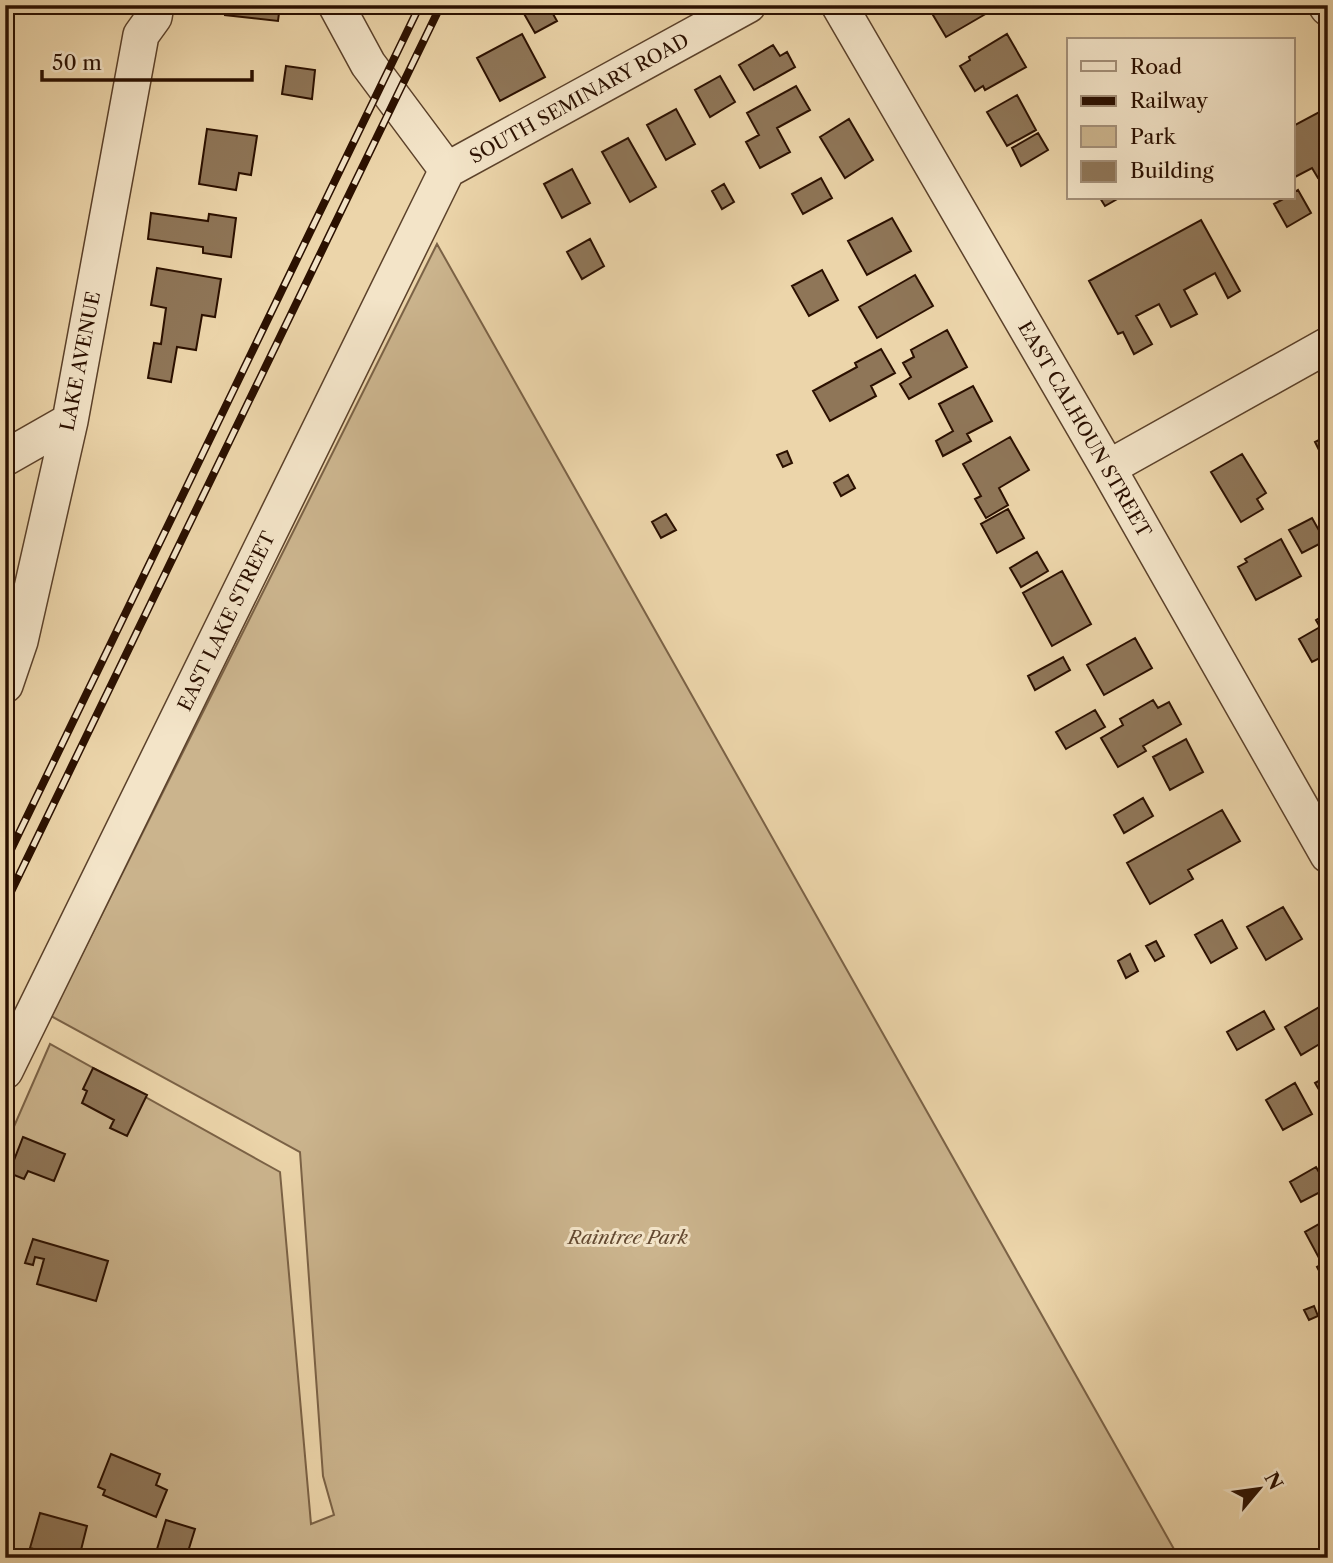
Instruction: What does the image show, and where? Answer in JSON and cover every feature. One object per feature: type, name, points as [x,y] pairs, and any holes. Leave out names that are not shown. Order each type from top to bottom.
[{"type":"street","points":[[336,5],[368,64],[447,170]]},
{"type":"street","name":"SOUTH SEMINARY ROAD","points":[[447,170],[748,5]]},
{"type":"street","name":"EAST CALHOUN STREET","points":[[839,5],[1108,468],[1328,855]]},
{"type":"street","name":"LAKE AVENUE","points":[[5,685],[20,641],[70,421],[144,15]]},
{"type":"street","name":"EAST LAKE STREET","points":[[5,1071],[447,170]]},
{"type":"street","points":[[1108,468],[1328,345]]},
{"type":"street","points":[[5,457],[70,421]]},
{"type":"green space","name":"Raintree Park","points":[[437,244],[1179,1558],[5,1558],[5,1147],[50,1044],[280,1172],[311,1524],[334,1515],[323,1476],[300,1152],[51,1016]]},
{"type":"building","points":[[226,5],[280,5],[278,21],[225,15]]},
{"type":"building","points":[[519,5],[548,5],[557,21],[535,33]]},
{"type":"building","points":[[927,5],[985,5],[989,12],[946,37]]},
{"type":"building","points":[[1048,5],[1063,5],[1051,12]]},
{"type":"building","points":[[522,34],[545,77],[500,101],[477,58]]},
{"type":"building","points":[[1007,34],[1026,67],[985,90],[983,86],[975,91],[960,66],[970,60],[969,57]]},
{"type":"building","points":[[773,45],[780,56],[787,52],[795,67],[754,90],[739,65]]},
{"type":"building","points":[[286,66],[315,70],[312,99],[282,94]]},
{"type":"building","points":[[720,76],[735,102],[710,117],[695,90]]},
{"type":"building","points":[[796,86],[810,110],[777,128],[790,152],[760,168],[746,142],[759,135],[747,113]]},
{"type":"building","points":[[1017,95],[1036,130],[1007,146],[987,112]]},
{"type":"building","points":[[676,109],[695,144],[666,160],[647,125]]},
{"type":"building","points":[[1323,110],[1328,119],[1328,173],[1318,178],[1312,168],[1294,177],[1294,125]]},
{"type":"building","points":[[849,119],[873,160],[845,178],[820,137]]},
{"type":"building","points":[[207,129],[257,136],[251,175],[239,173],[236,190],[199,184]]},
{"type":"building","points":[[1038,133],[1048,150],[1021,166],[1012,148]]},
{"type":"building","points":[[628,138],[656,187],[630,202],[602,152]]},
{"type":"building","points":[[572,169],[590,203],[562,218],[544,184]]},
{"type":"building","points":[[821,178],[832,198],[803,214],[792,194]]},
{"type":"building","points":[[724,184],[734,202],[722,209],[712,191]]},
{"type":"building","points":[[1298,190],[1311,213],[1287,227],[1274,204],[1281,200],[1294,200],[1294,192]]},
{"type":"building","points":[[1101,200],[1116,200],[1105,206]]},
{"type":"building","points":[[151,213],[208,221],[209,214],[236,218],[231,257],[203,253],[203,247],[148,239]]},
{"type":"building","points":[[892,218],[911,251],[867,275],[848,241]]},
{"type":"building","points":[[1201,220],[1240,291],[1228,298],[1215,273],[1184,290],[1197,314],[1171,327],[1159,304],[1136,316],[1152,344],[1134,354],[1123,332],[1118,334],[1089,281]]},
{"type":"building","points":[[590,239],[604,266],[582,279],[567,252]]},
{"type":"building","points":[[157,268],[221,279],[215,317],[202,315],[196,350],[177,347],[171,382],[148,378],[154,343],[161,344],[166,308],[151,305]]},
{"type":"building","points":[[822,270],[838,300],[809,316],[792,286]]},
{"type":"building","points":[[915,275],[933,306],[877,338],[859,307]]},
{"type":"building","points":[[947,330],[967,367],[909,399],[900,384],[911,377],[903,363],[914,357],[911,350]]},
{"type":"building","points":[[881,349],[895,373],[871,386],[876,396],[830,421],[813,391],[857,367],[855,363]]},
{"type":"building","points":[[973,386],[992,421],[967,434],[971,441],[943,456],[936,441],[953,431],[939,404]]},
{"type":"building","points":[[1327,436],[1328,454],[1322,456],[1315,442]]},
{"type":"building","points":[[1010,437],[1029,470],[999,488],[1008,505],[986,518],[975,499],[981,496],[963,464]]},
{"type":"building","points":[[787,451],[792,463],[783,467],[777,455]]},
{"type":"building","points":[[1242,454],[1266,493],[1257,499],[1263,509],[1241,522],[1211,472]]},
{"type":"building","points":[[848,475],[855,488],[841,496],[834,483]]},
{"type":"building","points":[[1008,509],[1024,538],[997,553],[981,524]]},
{"type":"building","points":[[666,514],[676,530],[661,538],[652,522]]},
{"type":"building","points":[[1312,518],[1325,541],[1302,553],[1289,530]]},
{"type":"building","points":[[1281,539],[1301,576],[1256,600],[1238,567],[1247,562],[1245,559]]},
{"type":"building","points":[[1037,552],[1048,571],[1021,587],[1010,568]]},
{"type":"building","points":[[1062,571],[1091,624],[1052,646],[1023,593]]},
{"type":"building","points":[[1328,613],[1328,654],[1312,662],[1299,639],[1320,627],[1316,620]]},
{"type":"building","points":[[1135,638],[1152,668],[1104,695],[1087,665]]},
{"type":"building","points":[[1063,657],[1070,670],[1035,690],[1028,676]]},
{"type":"building","points":[[1153,700],[1158,708],[1169,702],[1181,724],[1143,746],[1146,751],[1118,767],[1101,738],[1123,725],[1120,719]]},
{"type":"building","points":[[1095,710],[1105,727],[1066,749],[1056,732]]},
{"type":"building","points":[[1186,739],[1203,772],[1170,790],[1153,757]]},
{"type":"building","points":[[1143,798],[1153,816],[1124,833],[1114,815]]},
{"type":"building","points":[[1222,810],[1240,841],[1188,870],[1193,879],[1150,904],[1127,863]]},
{"type":"building","points":[[1283,907],[1302,939],[1266,960],[1247,927]]},
{"type":"building","points":[[1222,920],[1237,948],[1211,963],[1195,935]]},
{"type":"building","points":[[1156,941],[1164,956],[1155,961],[1146,946]]},
{"type":"building","points":[[1130,954],[1138,971],[1126,978],[1118,961]]},
{"type":"building","points":[[1328,1002],[1328,1039],[1301,1055],[1285,1027]]},
{"type":"building","points":[[1264,1011],[1274,1029],[1237,1050],[1227,1032]]},
{"type":"building","points":[[93,1068],[147,1095],[127,1136],[110,1128],[114,1120],[82,1103],[87,1091],[83,1089]]},
{"type":"building","points":[[1328,1076],[1328,1105],[1315,1083]]},
{"type":"building","points":[[1295,1083],[1312,1114],[1283,1130],[1266,1100]]},
{"type":"building","points":[[23,1137],[65,1154],[54,1181],[28,1171],[24,1179],[9,1173]]},
{"type":"building","points":[[1316,1167],[1328,1188],[1301,1202],[1290,1182]]},
{"type":"building","points":[[1328,1219],[1328,1253],[1319,1258],[1305,1232]]},
{"type":"building","points":[[33,1239],[108,1261],[96,1301],[37,1284],[44,1259],[35,1257],[33,1265],[25,1263]]},
{"type":"building","points":[[1328,1261],[1328,1287],[1317,1267]]},
{"type":"building","points":[[1314,1306],[1318,1316],[1309,1320],[1304,1310]]},
{"type":"building","points":[[111,1454],[160,1474],[156,1485],[167,1490],[156,1517],[103,1495],[105,1490],[98,1487]]},
{"type":"building","points":[[40,1513],[87,1526],[79,1558],[66,1558],[30,1548]]},
{"type":"building","points":[[166,1520],[195,1529],[186,1558],[164,1558],[166,1552],[157,1549]]},
{"type":"railway","points":[[5,862],[420,5]]},
{"type":"railway","points":[[5,904],[441,5]]}]
